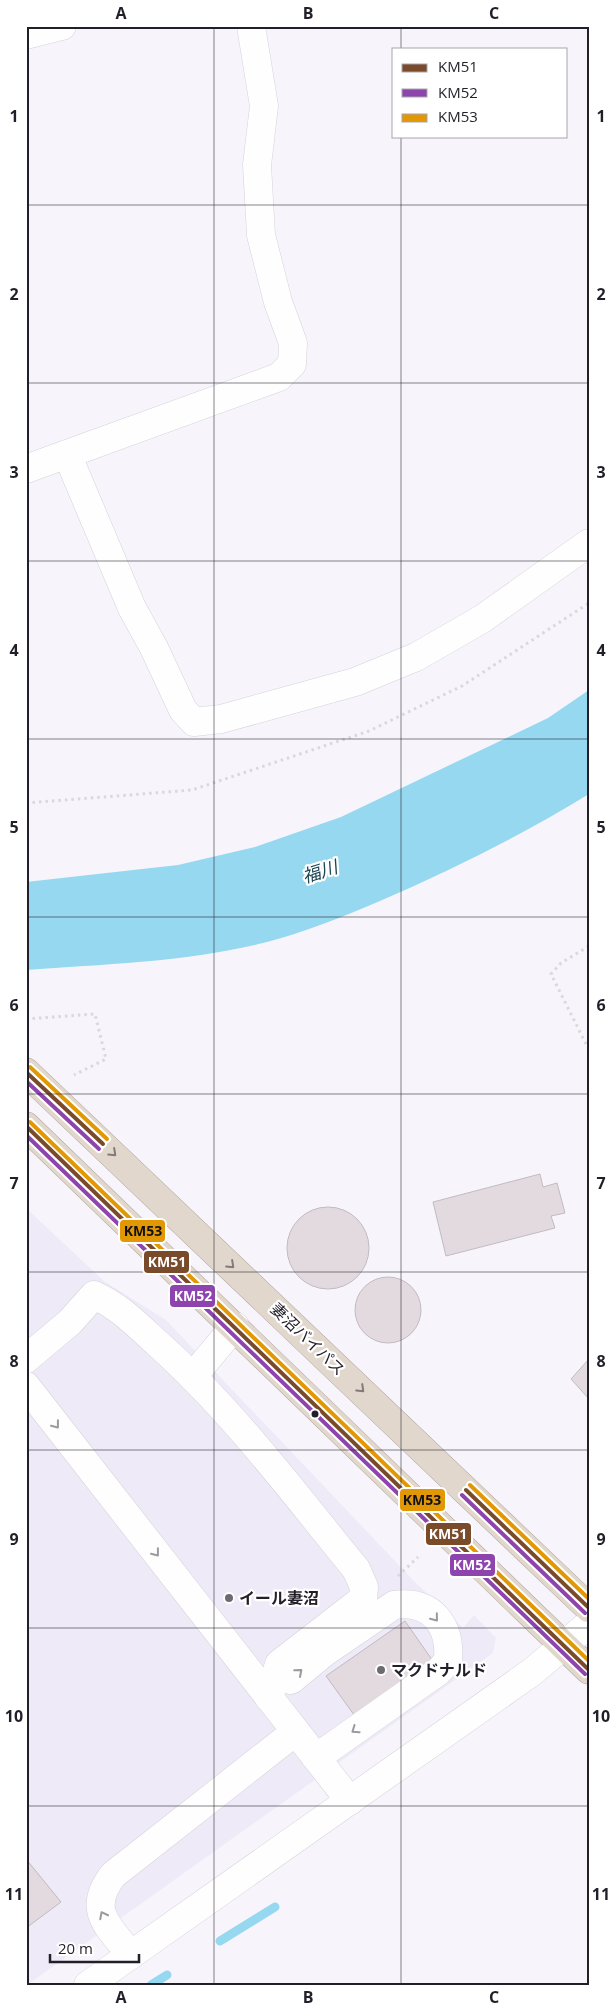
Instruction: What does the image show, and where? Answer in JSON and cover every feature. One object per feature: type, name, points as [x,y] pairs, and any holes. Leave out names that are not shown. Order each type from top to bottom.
[{"type":"highway","name":"妻沼バイパス","points":[[26,1072],[589,1608]]},
{"type":"highway","points":[[26,1126],[589,1670]]},
{"type":"street","points":[[26,35],[62,26]]},
{"type":"street","points":[[26,468],[279,377],[292,364],[293,343],[278,302],[261,235],[257,165],[264,106],[251,26]]},
{"type":"street","points":[[67,454],[132,608],[154,648],[183,710],[194,722],[221,719],[354,682],[416,657],[482,619],[589,543]]},
{"type":"street","points":[[26,1359],[70,1322],[94,1295],[113,1303],[193,1376],[235,1421],[356,1569],[364,1587],[364,1599],[314,1635],[279,1664],[282,1715]]},
{"type":"street","points":[[193,1376],[235,1326]]},
{"type":"street","points":[[26,1386],[350,1801]]},
{"type":"street","points":[[131,1954],[110,1927],[99,1906],[103,1888],[113,1875],[130,1864],[282,1715],[288,1684],[295,1674],[394,1605],[407,1603],[426,1608],[436,1617],[447,1634],[448,1661],[439,1671],[316,1758]]},
{"type":"street","points":[[88,1985],[532,1672],[589,1624]]},
{"type":"path","points":[[26,804],[192,790],[369,732],[462,686],[589,603]]},
{"type":"path","points":[[589,946],[561,963],[551,974],[589,1050]]},
{"type":"path","points":[[26,1019],[95,1014],[106,1059],[74,1075]]},
{"type":"shaded area","name":"イール妻沼","points":[[26,1208],[104,1281],[166,1320],[414,1581],[463,1628],[474,1615],[496,1638],[493,1653],[27,1985]]},
{"type":"water","name":"福川","points":[[589,690],[589,794],[538,824],[460,864],[351,913],[308,930],[263,943],[175,958],[26,970],[26,882],[178,865],[255,847],[341,817],[548,718]]},
{"type":"building","points":[[540,1174],[543,1187],[557,1183],[565,1213],[551,1216],[555,1228],[446,1256],[433,1202]]},
{"type":"building","points":[[328,1207],[344,1210],[357,1219],[366,1232],[369,1248],[366,1264],[357,1277],[344,1286],[328,1289],[312,1286],[299,1277],[290,1264],[287,1248],[290,1232],[299,1219],[312,1210]]},
{"type":"building","points":[[388,1277],[401,1280],[411,1287],[418,1297],[421,1310],[418,1323],[411,1333],[401,1340],[388,1343],[375,1340],[365,1333],[358,1323],[355,1310],[358,1297],[365,1287],[375,1280]]},
{"type":"building","points":[[589,1359],[589,1399],[571,1379]]},
{"type":"building","name":"マクドナルド","points":[[405,1621],[435,1664],[357,1719],[326,1676]]},
{"type":"building","points":[[26,1859],[61,1902],[26,1928]]},
{"type":"waterway","points":[[220,1941],[275,1907]]},
{"type":"waterway","points":[[151,1985],[167,1975]]},
{"type":"transit line","name":"KM53","points":[[30,1067],[107,1139]]},
{"type":"transit line","name":"KM51","points":[[26,1072],[103,1144]]},
{"type":"transit line","name":"KM52","points":[[26,1081],[99,1149]]},
{"type":"transit line","name":"KM53","points":[[30,1122],[589,1661]]},
{"type":"transit line","name":"KM51","points":[[26,1126],[589,1670]]},
{"type":"transit line","name":"KM52","points":[[26,1135],[585,1674]]},
{"type":"transit line","name":"KM53","points":[[470,1485],[589,1599]]},
{"type":"transit line","name":"KM51","points":[[466,1490],[589,1608]]},
{"type":"transit line","name":"KM52","points":[[462,1495],[585,1613]]},
{"type":"place","name":"イール妻沼","points":[[229,1598]]},
{"type":"place","name":"マクドナルド","points":[[381,1670]]}]
